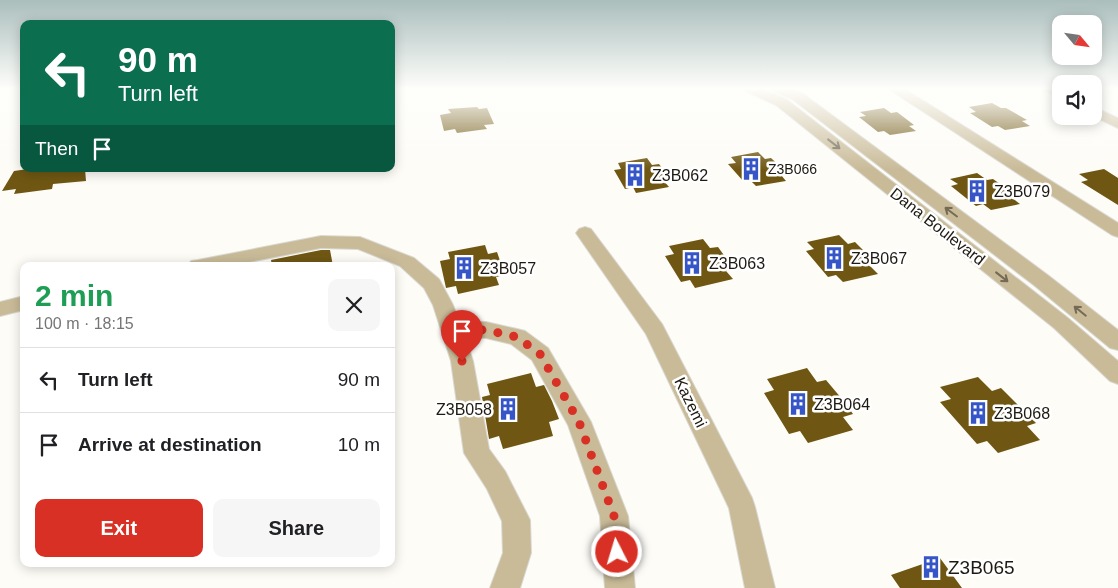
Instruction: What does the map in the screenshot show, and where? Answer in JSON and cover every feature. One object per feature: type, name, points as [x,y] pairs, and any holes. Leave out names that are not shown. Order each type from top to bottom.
[{"type":"street","name":"Dana Boulevard","points":[[799,115],[1060,323],[1118,375]]},
{"type":"street","name":"Dana Boulevard","points":[[832,115],[1118,342]]},
{"type":"street","points":[[937,115],[1118,231]]},
{"type":"street","points":[[1102,115],[1118,124]]},
{"type":"street","name":"Kazemi","points":[[585,234],[655,330],[664,348],[742,507],[760,588]]},
{"type":"street","points":[[218,262],[321,242],[360,243],[407,262],[432,284],[443,305],[462,361],[477,453],[496,480],[516,520],[517,553],[505,588]]},
{"type":"street","points":[[0,309],[20,304]]},
{"type":"street","points":[[451,329],[486,330],[517,337],[540,354],[579,422],[614,516],[620,588]]},
{"type":"building","points":[[440,115],[490,115],[494,124],[484,125],[487,129],[457,133],[455,129],[444,131]]},
{"type":"building","points":[[901,115],[914,125],[909,126],[916,131],[890,135],[884,131],[878,132],[859,117]]},
{"type":"building","points":[[974,115],[1019,115],[1027,120],[1022,121],[1030,126],[1005,130],[998,126],[992,127]]},
{"type":"building","name":"Z3B066","points":[[758,152],[765,159],[771,158],[787,173],[781,175],[786,181],[756,186],[751,181],[744,182],[728,164],[736,163],[731,157]]},
{"type":"building","name":"Z3B062","points":[[647,158],[652,165],[659,164],[671,180],[664,181],[669,187],[636,193],[633,187],[625,189],[614,170],[621,169],[618,163]]},
{"type":"building","points":[[1104,169],[1118,178],[1118,205],[1081,182],[1088,180],[1079,174]]},
{"type":"building","points":[[14,171],[85,172],[86,181],[53,184],[52,189],[14,194],[16,189],[2,191]]},
{"type":"building","name":"Z3B079","points":[[977,173],[987,180],[993,179],[1017,196],[1011,197],[1020,204],[991,210],[983,204],[976,206],[951,186],[958,184],[950,179]]},
{"type":"building","name":"Z3B067","points":[[839,235],[848,244],[855,242],[877,264],[870,266],[878,274],[843,282],[836,275],[828,277],[806,251],[814,249],[807,242]]},
{"type":"building","name":"Z3B063","points":[[703,239],[710,248],[718,247],[734,269],[726,271],[733,279],[695,288],[690,280],[681,282],[665,256],[674,254],[669,246]]},
{"type":"building","name":"Z3B057","points":[[485,245],[488,254],[497,252],[505,275],[496,277],[499,285],[458,294],[456,286],[446,288],[440,261],[450,259],[448,252]]},
{"type":"building","points":[[321,250],[330,250],[332,262],[271,262],[271,260]]},
{"type":"building","name":"Z3B064","points":[[807,368],[817,382],[826,380],[842,399],[853,414],[843,417],[853,430],[808,443],[800,431],[789,434],[764,393],[774,390],[767,379]]},
{"type":"building","name":"Z3B058","points":[[531,373],[536,387],[544,385],[559,419],[549,422],[553,436],[503,449],[499,436],[489,439],[482,397],[490,395],[487,384]]},
{"type":"building","name":"Z3B068","points":[[978,377],[992,391],[1001,388],[1036,423],[1027,426],[1040,440],[998,453],[987,441],[977,444],[940,402],[951,399],[940,387]]},
{"type":"building","name":"Z3B065","points":[[940,558],[962,588],[900,588],[891,575]]},
{"type":"place","name":"Z3B066","points":[[751,169]]},
{"type":"place","name":"Z3B062","points":[[635,175]]},
{"type":"place","name":"Z3B079","points":[[977,191]]},
{"type":"place","name":"Z3B067","points":[[834,258]]},
{"type":"place","name":"Z3B063","points":[[692,263]]},
{"type":"place","name":"Z3B057","points":[[464,268]]},
{"type":"place","name":"Z3B064","points":[[798,404]]},
{"type":"place","name":"Z3B058","points":[[508,409]]},
{"type":"place","name":"Z3B068","points":[[978,413]]},
{"type":"place","name":"Z3B065","points":[[931,567]]},
{"type":"route","points":[[462,361],[451,329],[486,330],[517,337],[540,354],[579,422],[614,516],[617,552]]}]
